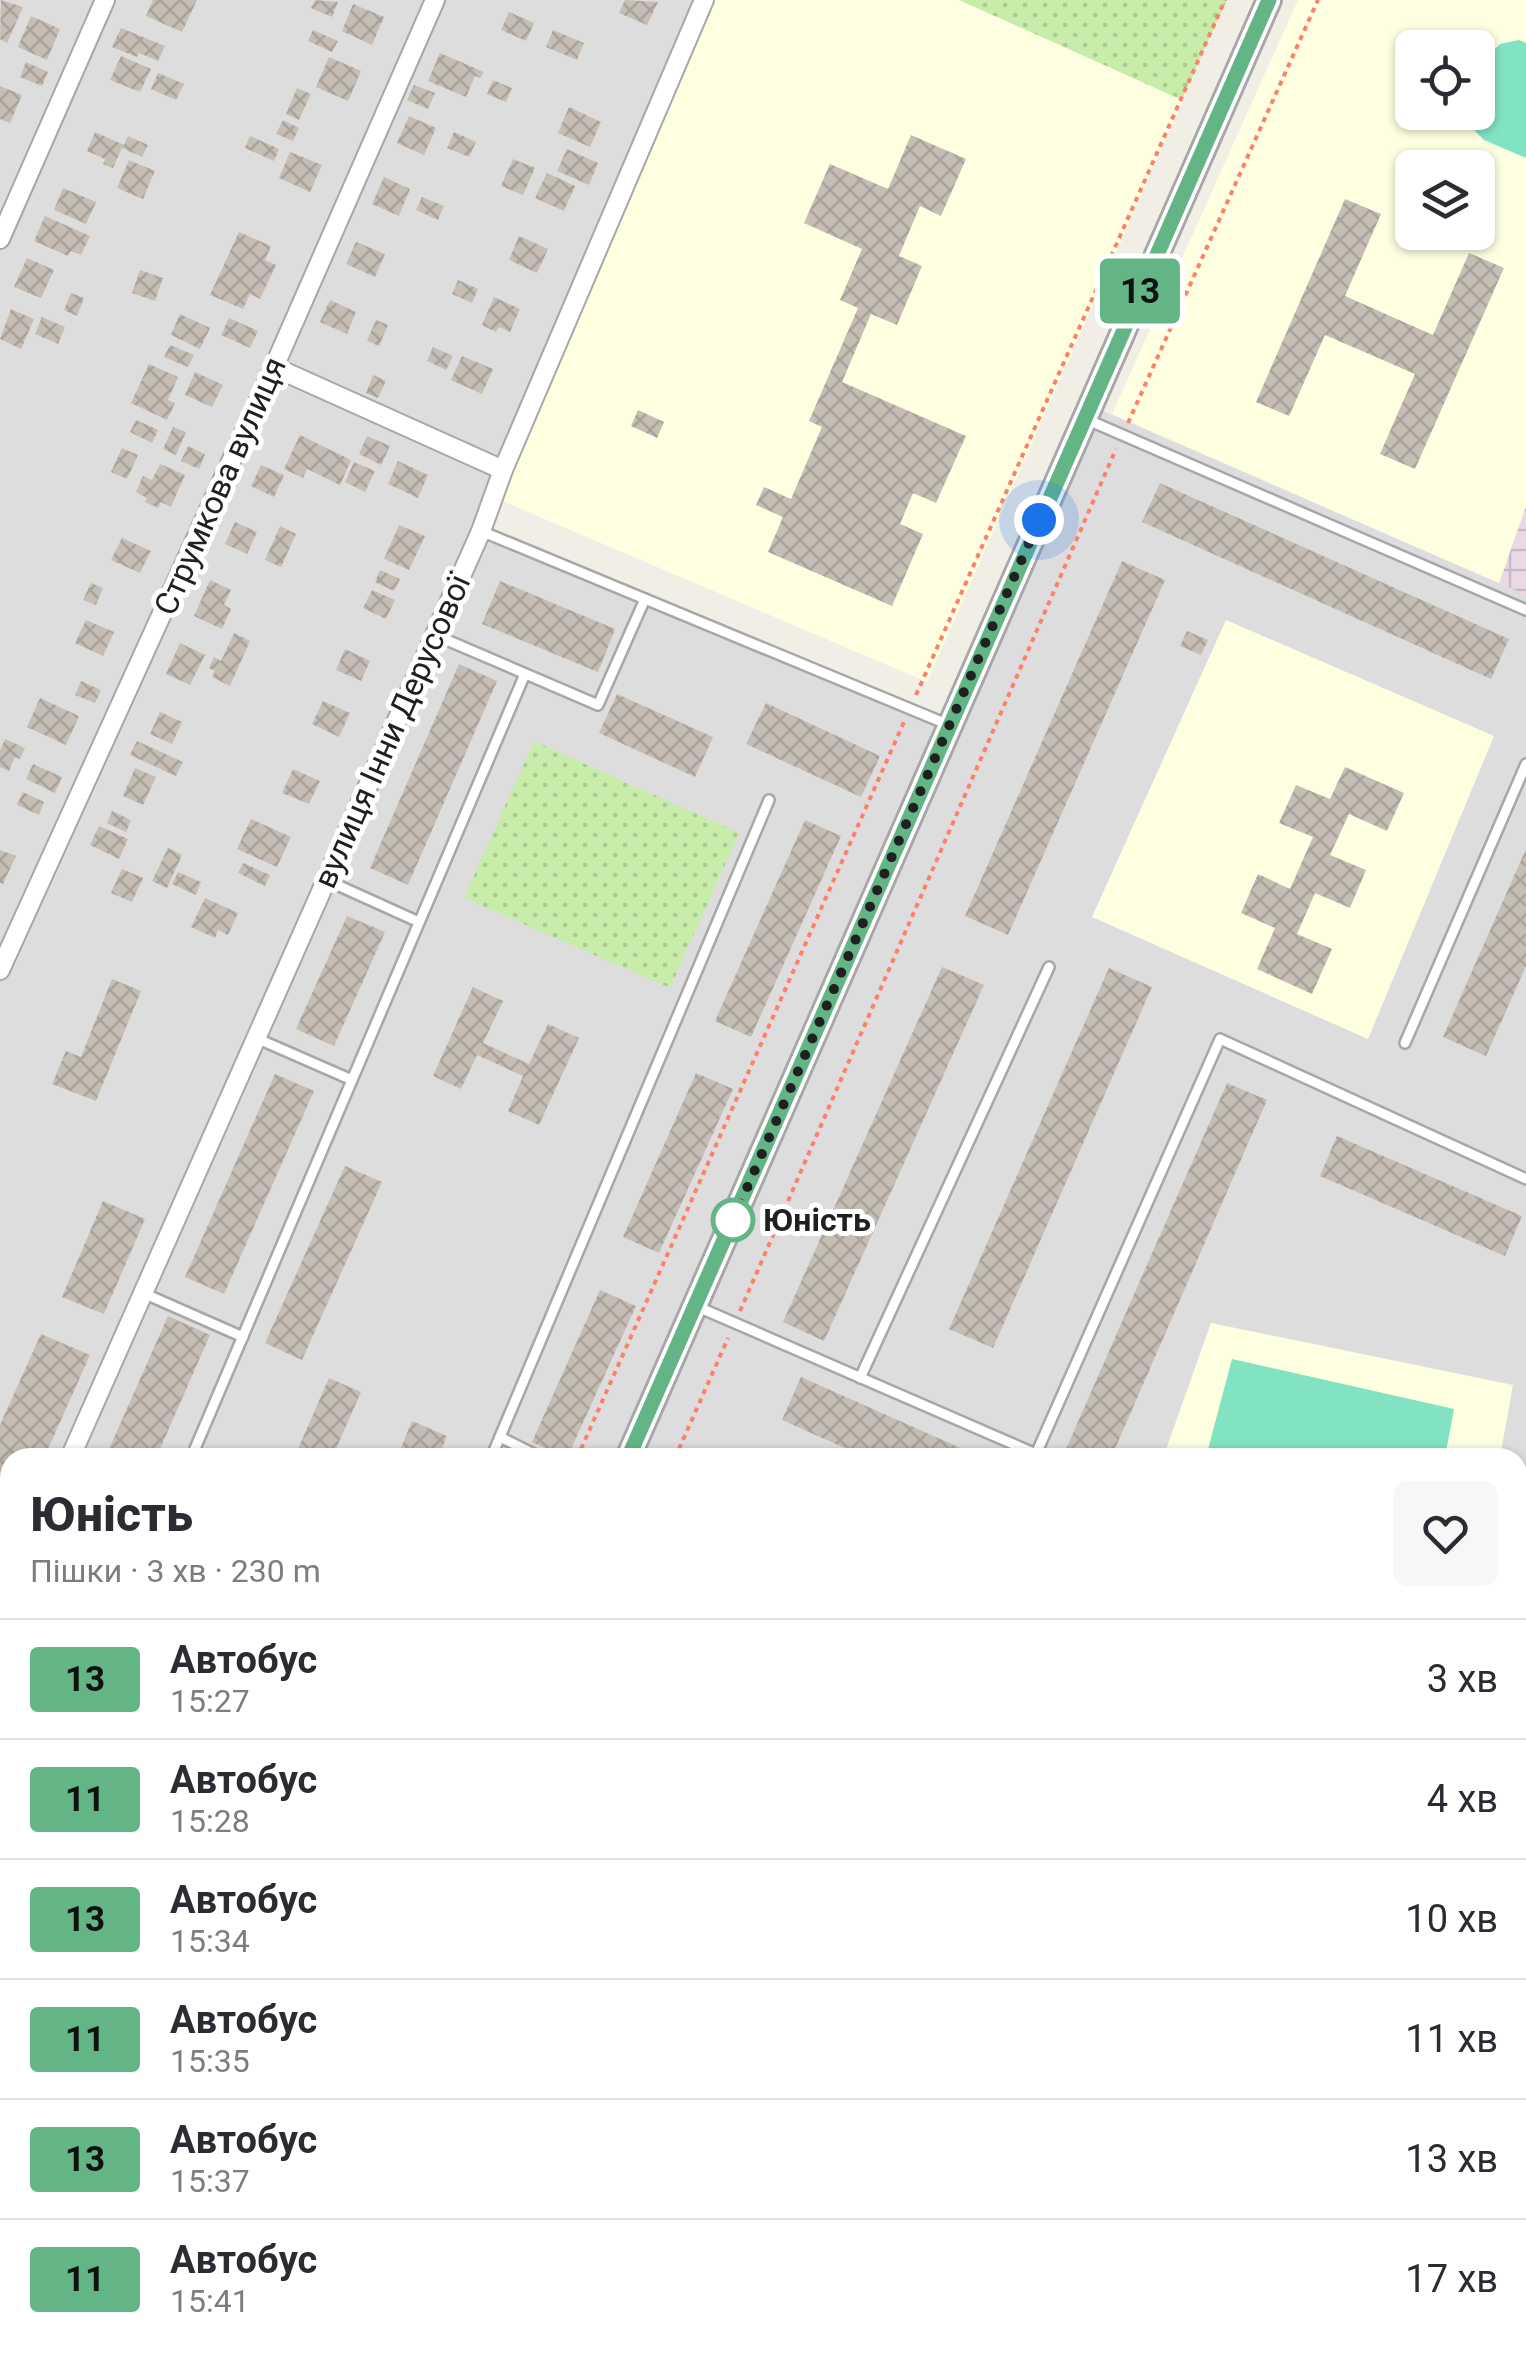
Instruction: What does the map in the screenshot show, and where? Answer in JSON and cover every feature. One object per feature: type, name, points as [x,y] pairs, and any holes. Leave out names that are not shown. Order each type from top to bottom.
[{"type":"street","points":[[0,239],[105,0]]},
{"type":"street","name":"Струмкова вулиця","points":[[0,970],[274,368],[435,0]]},
{"type":"street","name":"вулиця Інни Дерусової","points":[[74,1448],[481,531],[502,470],[704,0]]},
{"type":"street","points":[[632,1448],[1269,0]]},
{"type":"street","points":[[274,368],[502,470]]},
{"type":"lane","points":[[1084,418],[1526,610]]},
{"type":"lane","points":[[481,531],[951,726]]},
{"type":"lane","points":[[434,635],[598,705],[644,599]]},
{"type":"lane","points":[[196,1448],[525,674]]},
{"type":"lane","points":[[1405,1044],[1526,764]]},
{"type":"lane","points":[[496,1448],[769,800]]},
{"type":"lane","points":[[326,880],[419,922]]},
{"type":"lane","points":[[860,1378],[1049,967]]},
{"type":"lane","points":[[256,1038],[352,1080]]},
{"type":"lane","points":[[1039,1448],[1220,1040],[1526,1179]]},
{"type":"lane","points":[[143,1293],[242,1337]]},
{"type":"lane","points":[[695,1306],[1022,1448]]},
{"type":"lane","points":[[500,1436],[523,1448]]},
{"type":"path","points":[[581,1448],[1225,0]]},
{"type":"path","points":[[679,1448],[1123,434],[1318,0]]},
{"type":"shaded area","name":"Юність","points":[[0,0],[704,0],[481,530],[950,726],[1089,405],[1526,595],[1526,1448],[0,1448]]},
{"type":"shaded area","points":[[704,0],[1227,0],[927,682],[493,497]]},
{"type":"shaded area","points":[[1298,0],[1526,0],[1526,506],[1499,583],[1112,414]]},
{"type":"shaded area","points":[[1526,506],[1526,595],[1499,583]]},
{"type":"shaded area","points":[[1226,620],[1494,736],[1368,1039],[1092,917]]},
{"type":"shaded area","points":[[1211,1323],[1513,1385],[1502,1448],[1167,1448]]},
{"type":"green space","points":[[959,0],[1227,0],[1182,100]]},
{"type":"green space","points":[[1519,40],[1526,43],[1526,158],[1484,140],[1475,130],[1495,130],[1495,49]]},
{"type":"green space","points":[[534,741],[739,833],[670,988],[464,898]]},
{"type":"green space","points":[[1232,1359],[1454,1409],[1447,1448],[1208,1448]]},
{"type":"building","points":[[1,0],[23,7],[7,43],[0,39]]},
{"type":"building","points":[[153,0],[197,0],[182,32],[146,16]]},
{"type":"building","points":[[315,0],[338,2],[332,17],[311,8]]},
{"type":"building","points":[[625,0],[658,2],[647,25],[619,13]]},
{"type":"building","points":[[353,4],[384,17],[372,45],[342,31]]},
{"type":"building","points":[[509,12],[534,23],[526,41],[501,30]]},
{"type":"building","points":[[31,16],[60,29],[47,60],[18,47]]},
{"type":"building","points":[[121,28],[165,46],[158,61],[112,47]]},
{"type":"building","points":[[313,30],[338,41],[332,52],[308,41]]},
{"type":"building","points":[[553,30],[584,43],[577,60],[546,47]]},
{"type":"building","points":[[440,53],[484,72],[480,78],[475,76],[466,97],[428,81]]},
{"type":"building","points":[[121,56],[151,69],[140,92],[110,80]]},
{"type":"building","points":[[329,57],[361,71],[348,101],[316,87]]},
{"type":"building","points":[[26,62],[48,72],[42,86],[20,77]]},
{"type":"building","points":[[158,73],[184,84],[176,100],[151,89]]},
{"type":"building","points":[[493,80],[512,88],[506,102],[487,94]]},
{"type":"building","points":[[414,85],[435,93],[428,109],[407,100]]},
{"type":"building","points":[[0,86],[22,95],[10,123],[0,119]]},
{"type":"building","points":[[297,88],[311,94],[299,120],[286,114]]},
{"type":"building","points":[[569,107],[601,122],[590,147],[558,133]]},
{"type":"building","points":[[409,116],[436,128],[424,155],[397,143]]},
{"type":"building","points":[[283,120],[299,128],[293,141],[276,134]]},
{"type":"building","points":[[95,132],[124,145],[128,136],[148,145],[142,157],[122,148],[113,168],[103,164],[105,159],[87,151]]},
{"type":"building","points":[[454,132],[476,142],[469,157],[447,148]]},
{"type":"building","points":[[911,135],[966,159],[941,216],[920,206],[899,256],[922,266],[897,325],[871,314],[842,382],[966,436],[936,503],[913,493],[900,524],[923,534],[892,606],[768,552],[783,517],[756,505],[764,487],[791,499],[822,427],[809,421],[858,308],[840,300],[862,249],[804,223],[830,164],[888,189]]},
{"type":"building","points":[[250,136],[279,149],[274,161],[245,148]]},
{"type":"building","points":[[567,149],[598,163],[589,185],[557,171]]},
{"type":"building","points":[[290,152],[322,165],[310,192],[279,178]]},
{"type":"building","points":[[513,159],[535,168],[523,195],[501,186]]},
{"type":"building","points":[[129,160],[155,171],[143,199],[117,188]]},
{"type":"building","points":[[547,173],[575,186],[564,211],[535,198]]},
{"type":"building","points":[[384,177],[410,189],[399,216],[372,204]]},
{"type":"building","points":[[63,188],[96,202],[86,224],[54,210]]},
{"type":"building","points":[[422,197],[444,206],[438,220],[416,210]]},
{"type":"building","points":[[1345,199],[1381,214],[1345,296],[1433,335],[1469,253],[1504,268],[1415,469],[1380,454],[1415,374],[1325,335],[1289,416],[1256,402]]},
{"type":"building","points":[[45,216],[90,236],[81,255],[71,251],[68,256],[34,241]]},
{"type":"building","points":[[239,232],[271,246],[265,260],[276,265],[260,299],[250,294],[243,309],[210,295]]},
{"type":"building","points":[[519,236],[548,249],[537,273],[509,260]]},
{"type":"building","points":[[356,242],[385,254],[375,277],[346,264]]},
{"type":"building","points":[[27,258],[54,270],[41,298],[14,287]]},
{"type":"building","points":[[140,270],[163,278],[155,301],[132,293]]},
{"type":"building","points":[[458,280],[478,289],[472,303],[452,294]]},
{"type":"building","points":[[71,293],[84,298],[77,316],[64,310]]},
{"type":"building","points":[[494,297],[520,309],[510,332],[499,327],[496,332],[482,325]]},
{"type":"building","points":[[330,300],[356,312],[347,334],[320,322]]},
{"type":"building","points":[[11,309],[34,319],[21,349],[0,339]]},
{"type":"building","points":[[180,314],[210,328],[200,349],[171,335]]},
{"type":"building","points":[[42,317],[65,327],[58,344],[35,334]]},
{"type":"building","points":[[229,318],[258,331],[250,348],[221,335]]},
{"type":"building","points":[[376,320],[388,325],[379,346],[367,341]]},
{"type":"building","points":[[170,345],[194,355],[188,367],[164,357]]},
{"type":"building","points":[[433,347],[453,356],[446,370],[427,361]]},
{"type":"building","points":[[462,356],[493,369],[482,394],[451,380]]},
{"type":"building","points":[[149,364],[178,377],[168,400],[175,403],[167,420],[131,403]]},
{"type":"building","points":[[195,372],[223,385],[212,407],[185,395]]},
{"type":"building","points":[[373,375],[386,381],[378,398],[366,393]]},
{"type":"building","points":[[638,410],[664,422],[657,438],[631,426]]},
{"type":"building","points":[[136,420],[158,430],[152,443],[130,432]]},
{"type":"building","points":[[173,427],[186,432],[176,455],[163,449]]},
{"type":"building","points":[[300,435],[351,460],[340,485],[307,469],[303,478],[284,469]]},
{"type":"building","points":[[367,436],[390,446],[381,465],[359,454]]},
{"type":"building","points":[[188,446],[205,454],[199,469],[181,461]]},
{"type":"building","points":[[122,448],[138,455],[127,479],[111,472]]},
{"type":"building","points":[[398,461],[428,475],[418,498],[388,484]]},
{"type":"building","points":[[354,462],[375,471],[365,492],[345,482]]},
{"type":"building","points":[[160,464],[185,475],[171,507],[161,502],[158,508],[136,492],[143,476],[152,480]]},
{"type":"building","points":[[261,465],[284,475],[274,497],[251,486]]},
{"type":"building","points":[[1160,483],[1509,639],[1491,679],[1142,522]]},
{"type":"building","points":[[235,522],[257,532],[247,554],[225,544]]},
{"type":"building","points":[[399,525],[425,536],[409,570],[384,559]]},
{"type":"building","points":[[280,526],[296,534],[281,567],[265,560]]},
{"type":"building","points":[[122,538],[151,551],[140,573],[111,560]]},
{"type":"building","points":[[1122,561],[1165,580],[1008,935],[965,916]]},
{"type":"building","points":[[380,570],[400,579],[394,591],[375,582]]},
{"type":"building","points":[[210,580],[231,590],[224,605],[231,609],[222,629],[194,616]]},
{"type":"building","points":[[500,581],[615,629],[598,672],[482,624]]},
{"type":"building","points":[[91,583],[103,588],[96,605],[83,600]]},
{"type":"building","points":[[372,590],[395,600],[386,619],[363,608]]},
{"type":"building","points":[[86,620],[114,632],[103,656],[75,643]]},
{"type":"building","points":[[1187,631],[1208,640],[1201,655],[1180,646]]},
{"type":"building","points":[[234,633],[250,641],[230,686],[212,677],[215,671],[209,668],[214,657],[221,661]]},
{"type":"building","points":[[180,643],[205,655],[190,685],[166,674]]},
{"type":"building","points":[[345,649],[370,661],[361,681],[336,670]]},
{"type":"building","points":[[459,664],[497,681],[408,885],[370,868]]},
{"type":"building","points":[[81,681],[101,690],[95,703],[75,695]]},
{"type":"building","points":[[617,694],[713,737],[695,777],[599,733]]},
{"type":"building","points":[[40,698],[79,716],[66,745],[27,727]]},
{"type":"building","points":[[323,701],[350,713],[339,737],[312,724]]},
{"type":"building","points":[[766,703],[880,756],[861,797],[746,744]]},
{"type":"building","points":[[160,712],[182,722],[172,744],[150,734]]},
{"type":"building","points":[[5,739],[25,748],[20,759],[15,757],[9,771],[0,767]]},
{"type":"building","points":[[137,741],[183,762],[176,776],[130,755]]},
{"type":"building","points":[[33,764],[62,777],[55,793],[26,779]]},
{"type":"building","points":[[1345,767],[1404,793],[1387,831],[1349,814],[1330,855],[1366,870],[1350,908],[1315,893],[1297,934],[1332,949],[1312,994],[1257,969],[1275,928],[1241,913],[1258,874],[1290,889],[1313,837],[1279,823],[1296,785],[1330,799]]},
{"type":"building","points":[[135,768],[156,777],[143,805],[123,796]]},
{"type":"building","points":[[293,769],[320,781],[309,804],[282,793]]},
{"type":"building","points":[[23,792],[44,802],[39,815],[17,805]]},
{"type":"building","points":[[112,811],[131,820],[126,832],[107,823]]},
{"type":"building","points":[[251,819],[291,837],[277,867],[237,849]]},
{"type":"building","points":[[805,820],[841,836],[751,1037],[715,1021]]},
{"type":"building","points":[[99,826],[128,839],[119,859],[90,845]]},
{"type":"building","points":[[168,848],[182,855],[167,888],[152,881]]},
{"type":"building","points":[[1526,849],[1526,966],[1486,1056],[1443,1037]]},
{"type":"building","points":[[0,850],[16,856],[3,884],[0,883]]},
{"type":"building","points":[[243,863],[270,875],[265,886],[238,873]]},
{"type":"building","points":[[122,869],[143,878],[132,902],[111,893]]},
{"type":"building","points":[[178,872],[201,882],[196,895],[172,884]]},
{"type":"building","points":[[205,898],[238,913],[228,935],[218,930],[215,938],[191,927]]},
{"type":"building","points":[[347,916],[385,932],[334,1046],[296,1029]]},
{"type":"building","points":[[942,967],[984,985],[824,1341],[783,1322]]},
{"type":"building","points":[[1109,968],[1152,987],[993,1348],[949,1329]]},
{"type":"building","points":[[112,979],[141,991],[96,1101],[52,1084],[66,1051],[81,1057]]},
{"type":"building","points":[[473,987],[503,1001],[483,1043],[529,1064],[548,1024],[579,1038],[539,1125],[508,1111],[523,1076],[477,1055],[461,1089],[433,1076]]},
{"type":"building","points":[[696,1073],[733,1089],[659,1253],[623,1237]]},
{"type":"building","points":[[275,1074],[314,1091],[224,1294],[185,1277]]},
{"type":"building","points":[[1227,1083],[1267,1100],[1115,1448],[1066,1448]]},
{"type":"building","points":[[1337,1136],[1522,1216],[1505,1256],[1320,1176]]},
{"type":"building","points":[[345,1166],[382,1182],[302,1360],[265,1343]]},
{"type":"building","points":[[103,1201],[145,1219],[104,1314],[62,1297]]},
{"type":"building","points":[[600,1290],[636,1306],[572,1448],[545,1448],[532,1442]]},
{"type":"building","points":[[168,1316],[210,1335],[160,1448],[109,1448]]},
{"type":"building","points":[[41,1334],[90,1355],[48,1448],[0,1448],[0,1425]]},
{"type":"building","points":[[801,1377],[961,1448],[845,1448],[782,1420]]},
{"type":"building","points":[[329,1378],[361,1392],[336,1448],[298,1448]]},
{"type":"building","points":[[412,1421],[447,1436],[442,1448],[401,1448]]},
{"type":"bus line","name":"13","points":[[632,1448],[1269,0]]},
{"type":"place","name":"Юність","points":[[733,1220]]},
{"type":"route","points":[[733,1220],[1039,520]]}]
